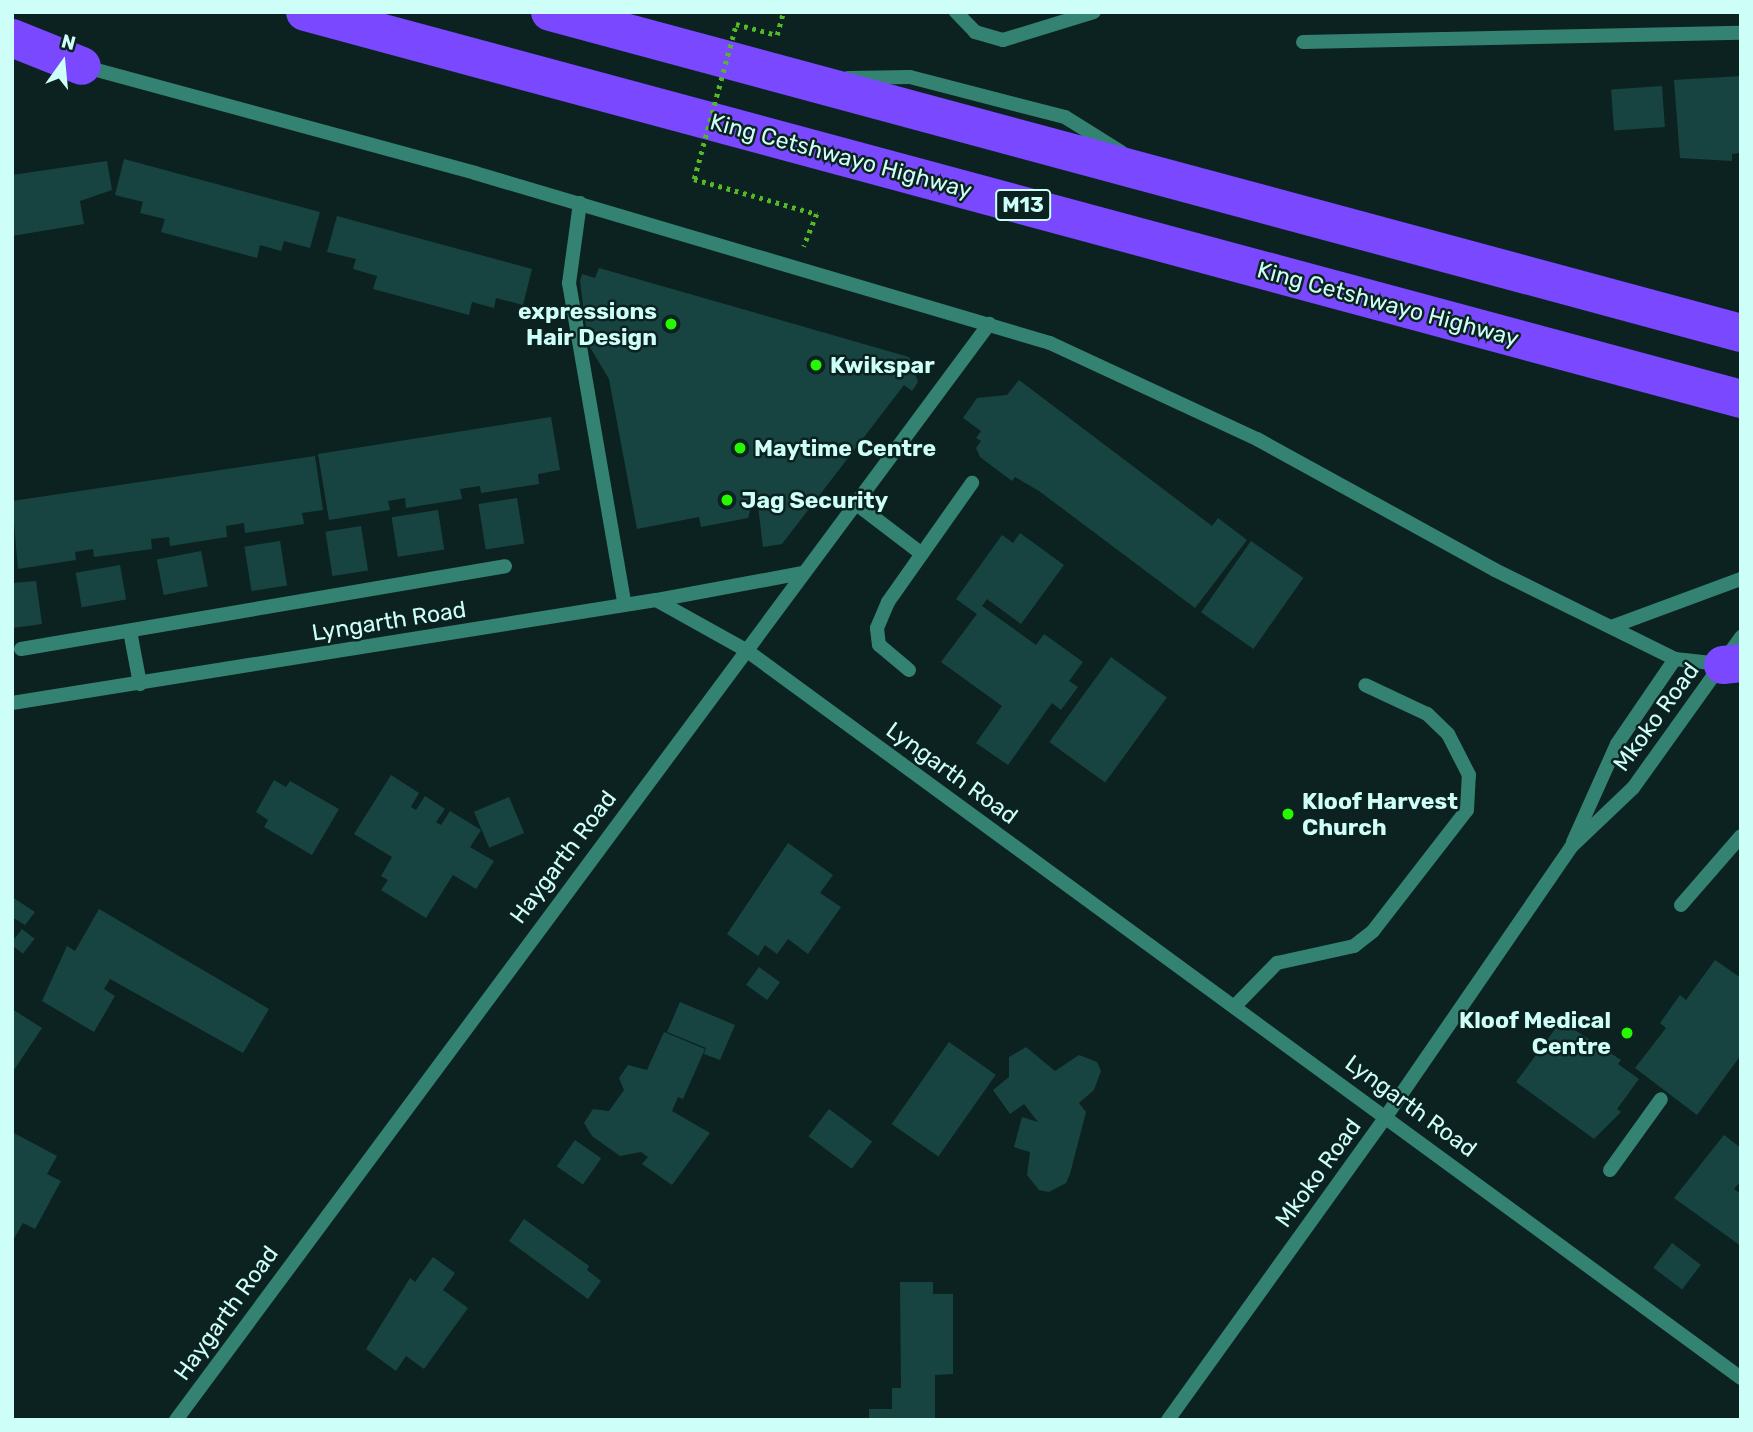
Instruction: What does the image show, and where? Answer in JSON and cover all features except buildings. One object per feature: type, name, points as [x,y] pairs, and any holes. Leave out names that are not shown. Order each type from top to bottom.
[{"type":"highway","name":"King Cetshwayo Highway","points":[[305,12],[1741,399]]},
{"type":"highway","points":[[550,12],[1741,333]]},
{"type":"highway","points":[[12,38],[82,66]]},
{"type":"street","points":[[956,12],[975,32],[1003,40],[1094,12]]},
{"type":"street","points":[[1303,42],[1741,33]]},
{"type":"street","points":[[12,49],[580,203],[989,324],[1132,378],[1675,659],[1735,655]]},
{"type":"street","points":[[580,203],[569,283],[624,602]]},
{"type":"street","name":"Haygarth Road","points":[[176,1420],[989,324]]},
{"type":"street","points":[[909,670],[879,645],[876,635],[888,602],[972,483]]},
{"type":"street","points":[[855,503],[922,554]]},
{"type":"street","points":[[21,649],[505,566]]},
{"type":"street","points":[[656,600],[802,573]]},
{"type":"street","points":[[1611,627],[1741,579]]},
{"type":"street","name":"Lyngarth Road","points":[[12,703],[624,602],[656,600],[746,650],[1234,1007],[1387,1115],[1741,1378]]},
{"type":"street","points":[[130,631],[140,684]]},
{"type":"street","name":"Mkoko Road","points":[[1168,1420],[1387,1115],[1572,847],[1633,788],[1735,655]]},
{"type":"street","name":"Mkoko Road","points":[[1572,847],[1586,802],[1617,744],[1675,659]]},
{"type":"street","points":[[1234,1007],[1278,963],[1354,946],[1373,931],[1467,810],[1469,775],[1448,734],[1427,714],[1365,685]]},
{"type":"street","points":[[1681,905],[1741,836]]},
{"type":"street","points":[[1610,1170],[1661,1099]]},
{"type":"path","points":[[783,12],[777,35],[736,24],[694,179],[817,214],[795,267]]},
{"type":"place","name":"expressions Hair Design","points":[[671,324]]},
{"type":"place","name":"Kwikspar","points":[[816,365]]},
{"type":"place","name":"Maytime Centre","points":[[740,448]]},
{"type":"place","name":"Jag Security","points":[[727,500]]},
{"type":"place","name":"Kloof Harvest Church","points":[[1288,814]]},
{"type":"place","name":"Kloof Medical Centre","points":[[1627,1033]]}]
